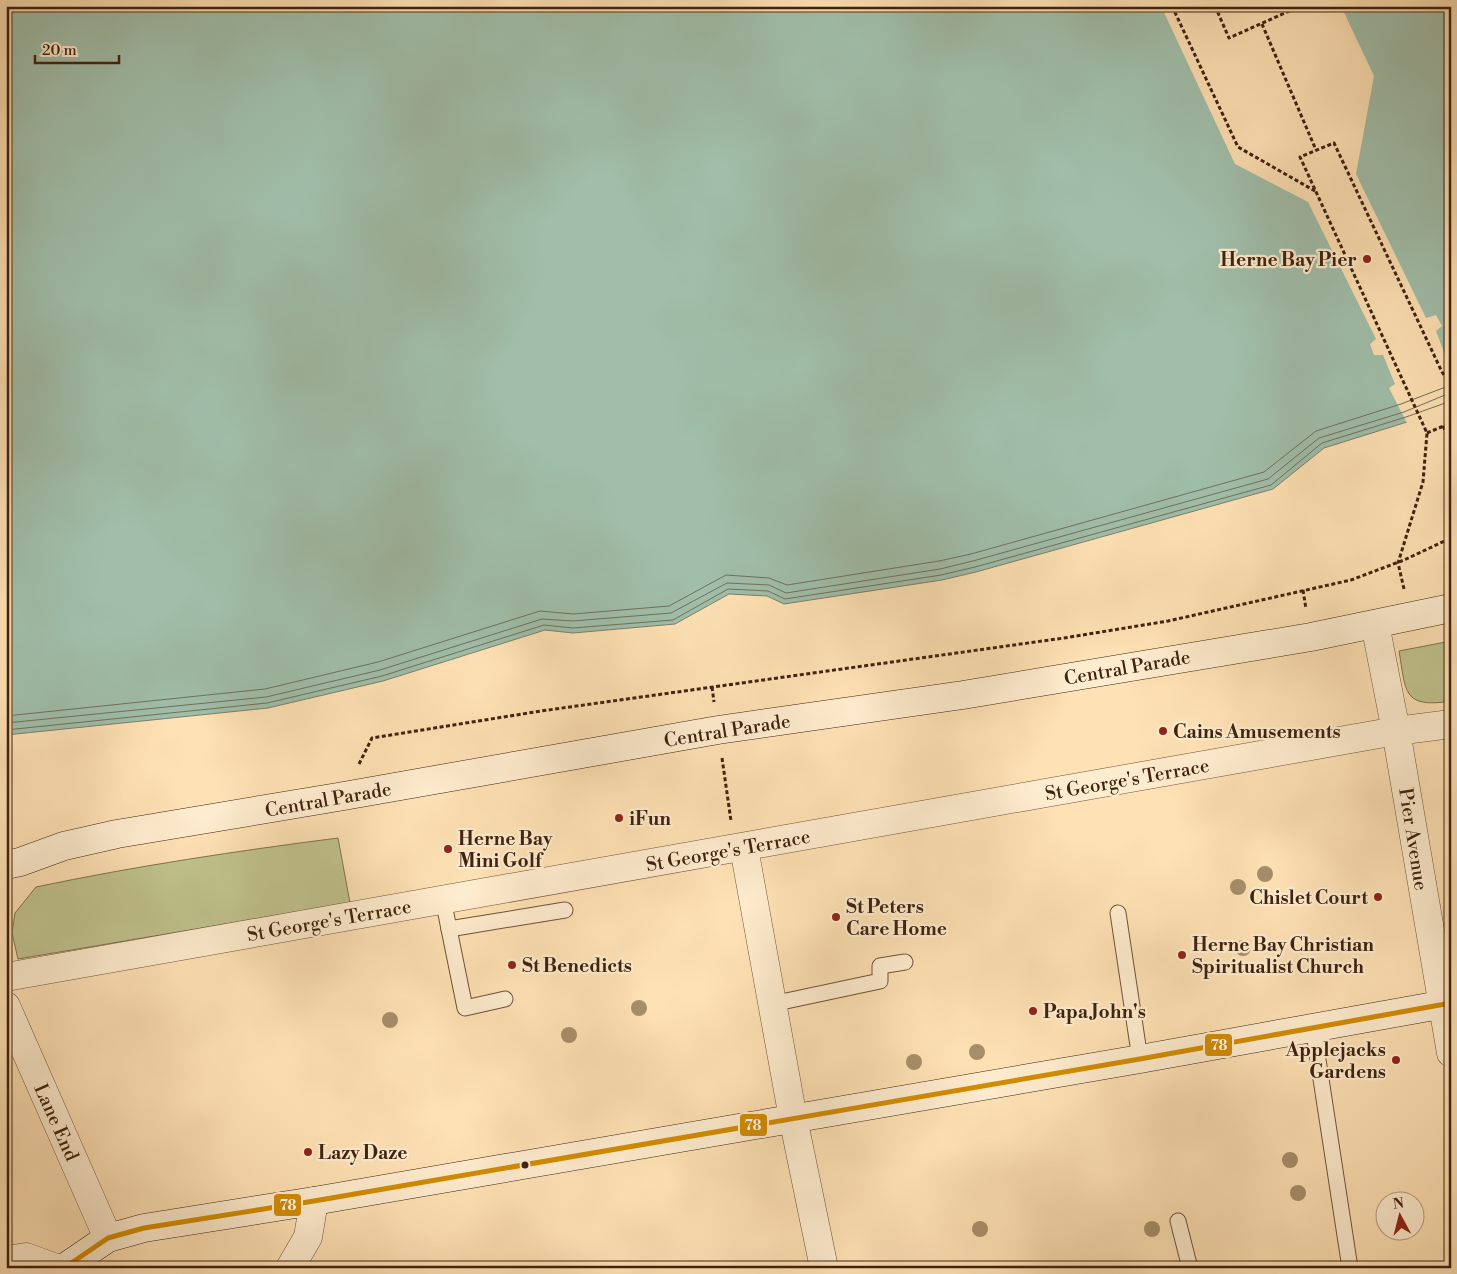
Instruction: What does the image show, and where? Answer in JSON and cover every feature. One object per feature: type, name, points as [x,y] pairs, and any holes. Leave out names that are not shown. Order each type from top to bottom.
[{"type":"street","name":"Central Parade","points":[[6,865],[20,862],[64,846],[117,834],[718,730],[963,695],[1311,637],[1451,608]]},
{"type":"street","name":"Pier Avenue","points":[[1375,624],[1446,1004],[1451,1053]]},
{"type":"street","name":"St George's Terrace","points":[[6,977],[1396,731],[1451,724]]},
{"type":"street","points":[[740,848],[824,1268]]},
{"type":"street","points":[[64,1268],[108,1238],[144,1228],[314,1201],[1140,1059],[1446,1004]]},
{"type":"street","name":"Lane End","points":[[6,1006],[108,1238]]},
{"type":"street","points":[[290,1268],[308,1237],[314,1201]]},
{"type":"street","points":[[6,1260],[26,1257],[56,1268]]},
{"type":"lane","points":[[443,900],[465,1008],[505,999]]},
{"type":"lane","points":[[449,930],[564,910]]},
{"type":"lane","points":[[1118,913],[1140,1059]]},
{"type":"lane","points":[[772,1004],[880,981],[880,966],[905,962]]},
{"type":"lane","points":[[1313,1027],[1350,1268]]},
{"type":"lane","points":[[1178,1222],[1190,1268]]},
{"type":"path","points":[[1172,6],[1238,147],[1316,191]]},
{"type":"path","points":[[1215,6],[1229,38],[1296,8],[1296,6]]},
{"type":"path","points":[[1262,24],[1316,150]]},
{"type":"path","points":[[1398,563],[1423,482],[1426,433],[1300,157],[1334,143],[1438,363],[1451,385]]},
{"type":"path","points":[[1426,433],[1451,423]]},
{"type":"path","points":[[1443,426],[1451,442]]},
{"type":"path","points":[[1451,514],[1451,521]]},
{"type":"path","points":[[356,771],[372,738],[560,709],[1064,638],[1168,621],[1351,580],[1398,563],[1451,538]]},
{"type":"path","points":[[718,730],[740,848]]},
{"type":"green space","points":[[1451,641],[1451,701],[1435,703],[1415,699],[1409,694],[1406,687],[1399,651]]},
{"type":"green space","points":[[338,838],[350,903],[18,959],[12,933],[15,913],[36,887],[187,859]]},
{"type":"water","points":[[6,6],[1451,6],[1451,405],[1407,422],[1324,448],[1273,489],[942,580],[784,604],[767,596],[729,594],[675,624],[573,633],[545,630],[383,681],[268,708],[6,735]]},
{"type":"pier","name":"Herne Bay Pier","points":[[1161,6],[1341,6],[1374,76],[1356,174],[1426,318],[1436,315],[1442,326],[1436,331],[1448,363],[1451,362],[1451,408],[1408,425],[1389,388],[1395,384],[1383,355],[1374,355],[1370,344],[1376,339],[1308,202],[1235,164]]},
{"type":"transit line","name":"78","points":[[64,1268],[108,1238],[144,1228],[314,1201],[1140,1059],[1451,1003]]},
{"type":"place","name":"Herne Bay Pier","points":[[1367,259]]},
{"type":"place","name":"Cains Amusements","points":[[1163,731]]},
{"type":"place","name":"iFun","points":[[619,818]]},
{"type":"place","name":"Herne Bay Mini Golf","points":[[448,849]]},
{"type":"place","name":"Chislet Court","points":[[1378,897]]},
{"type":"place","name":"St Peters Care Home","points":[[836,917]]},
{"type":"place","name":"Herne Bay Christian Spiritualist Church","points":[[1182,955]]},
{"type":"place","name":"St Benedicts","points":[[512,965]]},
{"type":"place","name":"Papa John's","points":[[1033,1011]]},
{"type":"place","name":"Applejacks Gardens","points":[[1396,1060]]},
{"type":"place","name":"Lazy Daze","points":[[308,1152]]}]
